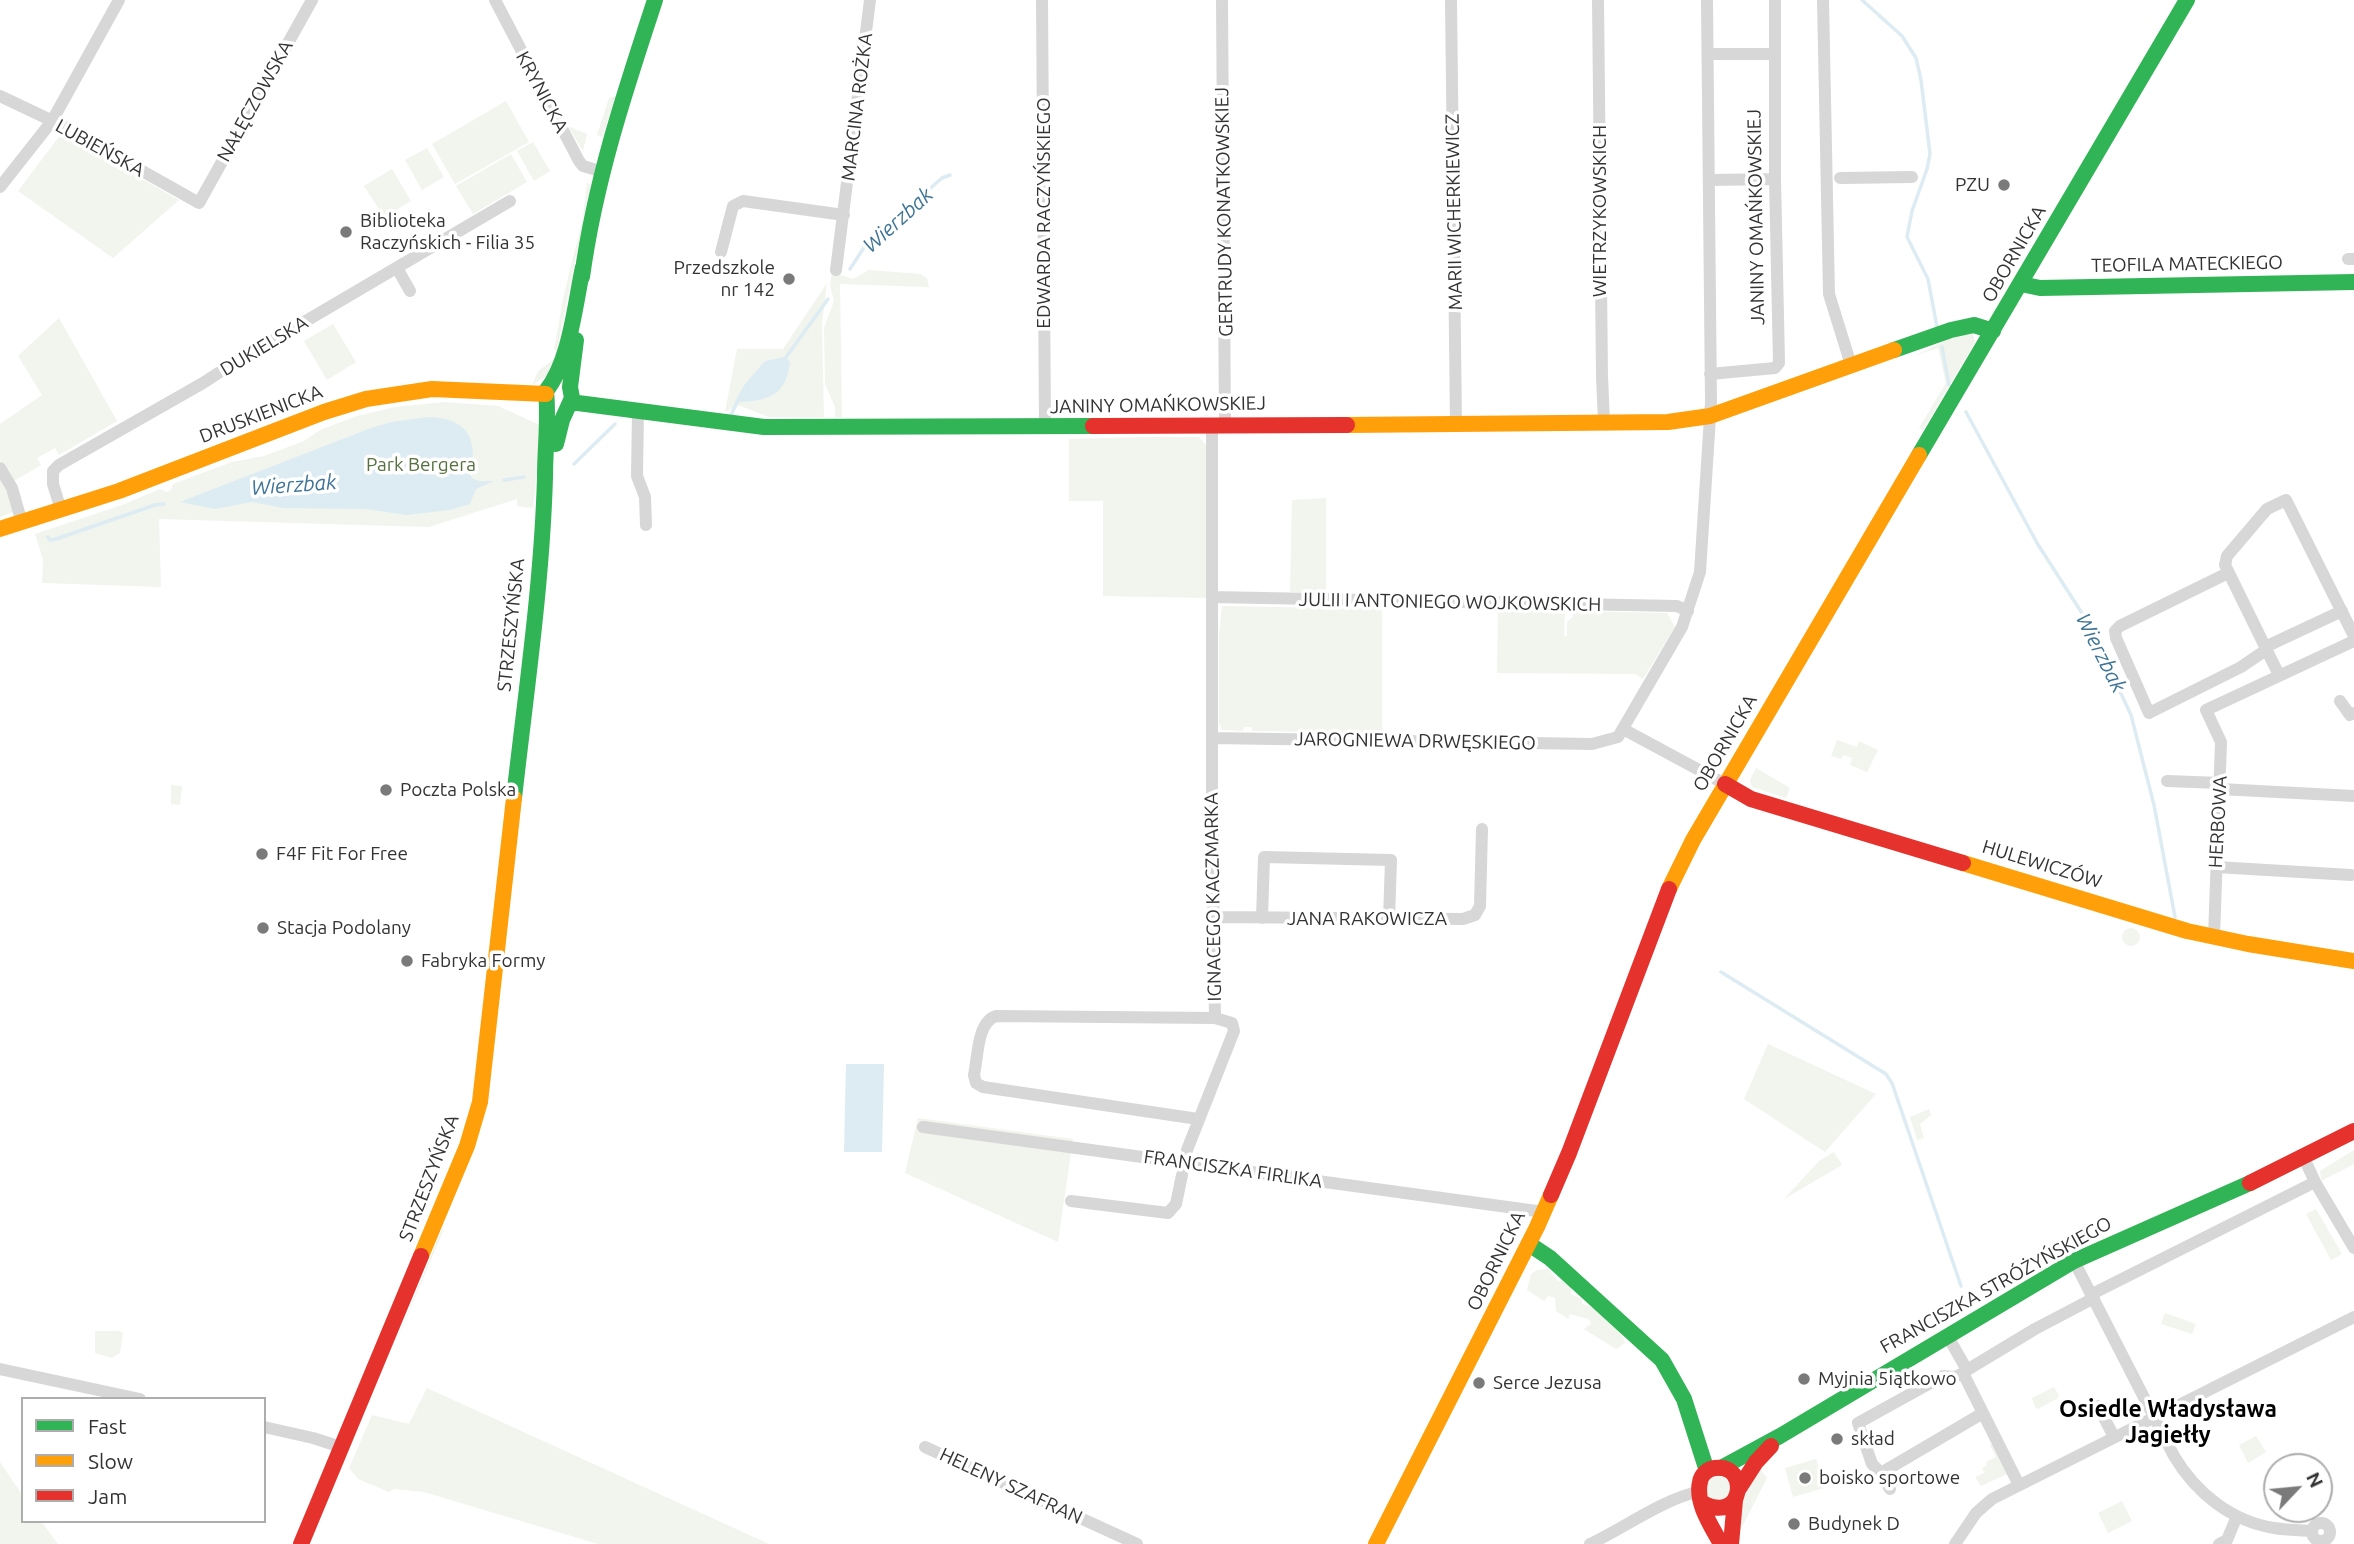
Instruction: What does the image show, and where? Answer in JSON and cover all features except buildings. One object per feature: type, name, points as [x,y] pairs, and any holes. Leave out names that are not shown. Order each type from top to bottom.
[{"type":"street","points":[[0,187],[52,121],[119,0]]},
{"type":"street","name":"NAŁĘCZOWSKA","points":[[199,203],[312,0]]},
{"type":"street","name":"KRYNICKA","points":[[495,0],[579,161],[583,166],[600,171]]},
{"type":"street","name":"STRZESZYŃSKA","points":[[301,1544],[467,1146],[480,1102],[544,513],[549,392],[563,355],[583,267],[600,171],[655,0]]},
{"type":"street","name":"MARCINA ROŻKA","points":[[836,270],[870,0]]},
{"type":"street","name":"EDWARDA RACZYŃSKIEGO","points":[[1042,0],[1045,426]]},
{"type":"street","name":"GERTRUDY KONATKOWSKIEJ","points":[[1218,425],[1222,0]]},
{"type":"street","name":"MARII WICHERKIEWICZ","points":[[1451,0],[1456,425]]},
{"type":"street","name":"WIETRZYKOWSKICH","points":[[1598,0],[1604,422]]},
{"type":"street","points":[[1707,0],[1710,416],[1702,561],[1682,627],[1621,733],[1687,762],[1725,784]]},
{"type":"street","name":"JANINY OMAŃKOWSKIEJ","points":[[1710,374],[1763,370],[1775,368],[1779,363],[1775,0]]},
{"type":"street","points":[[1823,0],[1829,294],[1852,365]]},
{"type":"street","name":"OBORNICKA","points":[[1376,1544],[1544,1212],[1573,1142],[1658,911],[1674,877],[1725,784],[2187,0]]},
{"type":"street","points":[[1708,54],[1775,54]]},
{"type":"street","name":"LUBIEŃSKA","points":[[0,96],[52,121],[199,203]]},
{"type":"street","points":[[1840,178],[1912,177]]},
{"type":"street","points":[[1709,180],[1775,179]]},
{"type":"street","name":"DUKIELSKA","points":[[61,510],[53,484],[53,471],[59,464],[193,389],[510,201]]},
{"type":"street","points":[[721,252],[733,206],[743,201],[844,215]]},
{"type":"street","name":"STRZESZYŃSKA","points":[[544,513],[561,420],[569,398],[583,267]]},
{"type":"street","points":[[397,268],[410,292]]},
{"type":"street","name":"TEOFILA MATECKIEGO","points":[[2021,284],[2040,288],[2354,282]]},
{"type":"street","name":"JANINY OMAŃKOWSKIEJ","points":[[569,398],[582,386],[606,405],[764,427],[1668,422],[1710,416],[1962,326],[1980,326],[1993,331]]},
{"type":"street","points":[[563,381],[569,398],[556,407],[549,392],[563,381]]},
{"type":"street","name":"DRUSKIENICKA","points":[[0,529],[61,510],[366,399],[432,389],[549,392]]},
{"type":"street","points":[[638,411],[637,476],[645,497],[646,525]]},
{"type":"street","name":"IGNACEGO KACZMARKA","points":[[1198,1119],[983,1087],[976,1083],[974,1075],[984,1024],[996,1016],[1215,1018],[1212,906],[1212,597],[1218,425]]},
{"type":"street","points":[[0,468],[12,488],[22,523]]},
{"type":"street","points":[[2286,500],[2342,611],[2354,639],[2279,675],[2228,573],[2225,565],[2227,556],[2267,509],[2286,500]]},
{"type":"street","points":[[2228,573],[2120,626],[2115,631],[2149,713],[2241,667],[2266,648],[2342,611]]},
{"type":"street","name":"JULII I ANTONIEGO WOJKOWSKICH","points":[[1212,597],[1677,606],[1688,611]]},
{"type":"street","name":"HERBOWA","points":[[2214,937],[2221,742],[2206,710],[2279,675]]},
{"type":"street","points":[[2340,701],[2347,713],[2354,713]]},
{"type":"street","name":"JAROGNIEWA DRWĘSKIEGO","points":[[1212,738],[1592,744],[1621,733]]},
{"type":"street","points":[[2167,781],[2354,796]]},
{"type":"street","name":"HULEWICZÓW","points":[[1725,784],[1751,799],[2214,937],[2354,961]]},
{"type":"street","name":"JANA RAKOWICZA","points":[[1214,917],[1463,919],[1475,915],[1480,906],[1482,830]]},
{"type":"street","points":[[1262,918],[1264,857],[1391,860],[1389,919]]},
{"type":"street","points":[[2216,867],[2351,875]]},
{"type":"street","name":"FRANCISZKA FIRLIKA","points":[[1187,1150],[1234,1031],[1232,1023],[1215,1018]]},
{"type":"street","name":"FRANCISZKA FIRLIKA","points":[[923,1127],[1544,1212]]},
{"type":"street","name":"FRANCISZKA STRÓŻYŃSKIEGO","points":[[1714,1469],[1780,1436],[2074,1261],[2304,1158],[2354,1131]]},
{"type":"street","points":[[2304,1158],[2354,1248]]},
{"type":"street","name":"FRANCISZKA FIRLIKA","points":[[1071,1201],[1168,1213],[1176,1204],[1182,1175]]},
{"type":"street","points":[[1891,1489],[1881,1472],[1872,1464],[1858,1423],[1943,1376],[1955,1377],[2093,1296],[2315,1182]]},
{"type":"street","points":[[1528,1244],[1564,1271],[1662,1360],[1674,1378],[1714,1469],[1734,1476],[1737,1495],[1731,1544]]},
{"type":"street","points":[[2074,1261],[2179,1464],[2196,1486],[2211,1500],[2237,1516],[2275,1528],[2312,1531],[2318,1524],[2327,1526],[2330,1533],[2324,1542]]},
{"type":"street","points":[[1955,1544],[1983,1506],[2019,1485],[2354,1317]]},
{"type":"street","points":[[1947,1335],[2019,1485]]},
{"type":"street","points":[[0,1369],[131,1397]]},
{"type":"street","points":[[2098,1406],[2114,1437]]},
{"type":"street","points":[[1881,1472],[1983,1413]]},
{"type":"street","points":[[266,1427],[341,1447]]},
{"type":"street","name":"FRANCISZKA STRÓŻYŃSKIEGO","points":[[1737,1495],[1756,1462],[1780,1436]]},
{"type":"street","name":"HELENY SZAFRAN","points":[[925,1447],[1137,1544]]},
{"type":"street","points":[[1714,1469],[1699,1480],[1700,1498],[1721,1544]]},
{"type":"street","points":[[1590,1544],[1674,1499],[1700,1498],[1710,1508],[1720,1509],[1728,1506],[1737,1495]]},
{"type":"street","points":[[2219,1544],[2227,1540],[2237,1516]]},
{"type":"green space","points":[[616,96],[602,137],[597,135],[609,98]]},
{"type":"green space","points":[[506,101],[529,142],[455,184],[432,144]]},
{"type":"green space","points":[[569,128],[587,134],[583,151]]},
{"type":"green space","points":[[61,134],[179,200],[113,258],[18,191]]},
{"type":"green space","points":[[533,142],[550,171],[534,181],[517,151]]},
{"type":"green space","points":[[427,148],[444,177],[422,190],[405,160]]},
{"type":"green space","points":[[511,154],[527,182],[473,214],[456,186]]},
{"type":"green space","points":[[392,169],[411,201],[384,217],[364,186]]},
{"type":"green space","points":[[587,182],[590,186],[557,350],[554,350],[564,294],[583,218]]},
{"type":"green space","points":[[869,270],[920,274],[927,278],[929,287],[840,284],[842,417],[835,417],[835,407],[825,384],[824,328],[834,301],[830,285],[832,272],[853,279]]},
{"type":"green space","points":[[827,283],[822,323],[824,417],[769,417],[738,405],[725,412],[737,349],[783,349]]},
{"type":"green space","points":[[59,318],[117,421],[59,455],[55,448],[37,458],[41,465],[14,481],[0,460],[0,424],[42,395],[18,356]]},
{"type":"green space","points":[[333,324],[356,362],[327,380],[304,341]]},
{"type":"green space","points":[[1973,334],[1975,342],[1923,430],[1919,428],[1946,383],[1938,348],[1913,356],[1949,339]]},
{"type":"green space","points":[[553,360],[547,376],[532,385],[538,371]]},
{"type":"green space","name":"Park Bergera","points":[[445,402],[498,406],[542,426],[533,508],[517,506],[517,499],[429,527],[159,519],[161,587],[42,583],[43,560],[35,534],[122,505],[160,489],[167,492],[173,484],[232,462],[264,456],[357,416],[395,407]]},
{"type":"green space","points":[[1199,437],[1206,445],[1206,598],[1103,596],[1103,501],[1069,501],[1069,439]]},
{"type":"green space","points":[[0,475],[7,486],[13,512],[0,517]]},
{"type":"green space","points":[[1326,498],[1326,593],[1290,592],[1292,500]]},
{"type":"green space","points":[[1222,606],[1382,609],[1382,736],[1334,732],[1253,731],[1251,727],[1244,727],[1243,731],[1222,730],[1219,723],[1219,636]]},
{"type":"green space","points":[[1498,610],[1565,611],[1564,636],[1567,636],[1567,622],[1573,617],[1573,611],[1667,613],[1675,627],[1643,679],[1635,674],[1497,673]]},
{"type":"green space","points":[[1837,740],[1857,747],[1859,741],[1878,750],[1867,772],[1850,765],[1852,758],[1843,755],[1841,759],[1831,756]]},
{"type":"green space","points":[[1756,768],[1790,788],[1786,798],[1752,787],[1750,780]]},
{"type":"green space","points":[[171,785],[182,786],[180,805],[171,804]]},
{"type":"green space","points":[[2127,928],[2135,928],[2140,937],[2138,944],[2127,946],[2122,941],[2122,933]]},
{"type":"green space","points":[[1768,1044],[1876,1094],[1825,1152],[1744,1099]]},
{"type":"green space","points":[[1929,1109],[1931,1115],[1920,1124],[1924,1138],[1917,1140],[1910,1117]]},
{"type":"green space","points":[[918,1118],[1073,1139],[1058,1242],[905,1173]]},
{"type":"green space","points":[[2354,1150],[2354,1164],[2321,1181],[2320,1171]]},
{"type":"green space","points":[[1834,1152],[1842,1165],[1784,1199],[1819,1161]]},
{"type":"green space","points":[[2316,1209],[2342,1254],[2331,1260],[2306,1214]]},
{"type":"green space","points":[[444,1229],[393,1350],[440,1233]]},
{"type":"green space","points":[[1548,1269],[1558,1281],[1564,1280],[1572,1288],[1570,1294],[1582,1299],[1582,1304],[1599,1310],[1620,1329],[1625,1343],[1616,1349],[1584,1329],[1591,1324],[1589,1319],[1570,1314],[1568,1319],[1556,1311],[1555,1298],[1548,1296],[1544,1301],[1527,1290],[1531,1274],[1537,1270]]},
{"type":"green space","points":[[2165,1313],[2196,1324],[2192,1334],[2161,1324]]},
{"type":"green space","points":[[95,1331],[123,1333],[120,1353],[112,1358],[95,1353]]},
{"type":"green space","points":[[2054,1387],[2058,1398],[2038,1409],[2035,1407],[2032,1398]]},
{"type":"green space","points":[[427,1388],[769,1544],[598,1544],[424,1492],[394,1489],[389,1492],[358,1479],[349,1468],[372,1415],[409,1424]]},
{"type":"green space","points":[[2256,1436],[2266,1452],[2248,1463],[2239,1445]]},
{"type":"green space","points":[[1993,1444],[2007,1474],[1981,1486],[1975,1477],[1984,1473],[1982,1468],[1987,1465],[1986,1462],[1996,1457],[1990,1445]]},
{"type":"green space","name":"boisko sportowe","points":[[1816,1459],[1824,1488],[1793,1497],[1785,1468]]},
{"type":"green space","points":[[0,1462],[21,1493],[21,1523],[42,1523],[58,1544],[0,1544]]},
{"type":"green space","points":[[1758,1467],[1767,1478],[1740,1531],[1742,1498]]},
{"type":"green space","points":[[1718,1476],[1727,1479],[1730,1488],[1727,1497],[1718,1500],[1709,1497],[1706,1488],[1709,1479]]},
{"type":"green space","points":[[2122,1501],[2132,1521],[2108,1533],[2098,1513]]},
{"type":"water","points":[[785,357],[790,362],[788,373],[785,382],[775,394],[759,400],[739,402],[737,398],[745,384],[765,361]]},
{"type":"water","points":[[428,417],[452,421],[461,426],[471,441],[473,450],[470,475],[477,480],[494,481],[476,489],[470,504],[450,510],[407,515],[365,509],[284,508],[252,502],[215,509],[180,502],[371,428]]},
{"type":"water","points":[[846,1064],[884,1064],[882,1152],[844,1152]]},
{"type":"waterway","name":"Wierzbak","points":[[1862,0],[1902,36],[1916,58],[1930,154],[1912,211],[1907,237],[1928,279],[1937,327]]},
{"type":"waterway","name":"Wierzbak","points":[[850,269],[865,246],[942,178],[950,175]]},
{"type":"waterway","name":"Wierzbak","points":[[784,360],[828,299]]},
{"type":"waterway","name":"Wierzbak","points":[[1942,347],[1949,385]]},
{"type":"waterway","name":"Wierzbak","points":[[730,417],[740,396]]},
{"type":"waterway","name":"Wierzbak","points":[[1966,412],[2037,543],[2087,621],[2131,715],[2154,805],[2175,917]]},
{"type":"waterway","name":"Wierzbak","points":[[574,464],[615,424]]},
{"type":"waterway","name":"Wierzbak","points":[[504,480],[524,477]]},
{"type":"waterway","name":"Wierzbak","points":[[48,537],[50,540],[56,539],[164,504]]},
{"type":"waterway","points":[[1721,972],[1886,1074],[1892,1083],[1961,1286]]},
{"type":"traffic: fast","points":[[582,277],[603,171],[655,0]]},
{"type":"traffic: fast","points":[[1919,455],[2187,0]]},
{"type":"traffic: fast","points":[[514,798],[541,557],[546,391],[561,364],[566,348],[583,267]]},
{"type":"traffic: fast","points":[[2021,284],[2040,288],[2354,282]]},
{"type":"traffic: fast","points":[[1894,350],[1974,325],[1993,331]]},
{"type":"traffic: fast","points":[[556,444],[562,420],[572,398],[570,387],[576,340]]},
{"type":"traffic: fast","points":[[570,402],[764,427],[1093,426]]},
{"type":"traffic: fast","points":[[1721,1468],[1780,1436],[2074,1261],[2250,1183]]},
{"type":"traffic: fast","points":[[1529,1244],[1550,1258],[1662,1360],[1684,1399],[1707,1471]]},
{"type":"traffic: slow","points":[[1347,425],[1668,422],[1710,416],[1894,350]]},
{"type":"traffic: slow","points":[[0,529],[119,491],[324,412],[366,399],[432,389],[546,394]]},
{"type":"traffic: slow","points":[[1669,889],[1693,840],[1919,455]]},
{"type":"traffic: slow","points":[[421,1256],[467,1146],[480,1102],[514,798]]},
{"type":"traffic: slow","points":[[1963,863],[2187,931],[2354,961]]},
{"type":"traffic: slow","points":[[1376,1544],[1551,1195]]},
{"type":"traffic: jam","points":[[1093,426],[1347,425]]},
{"type":"traffic: jam","points":[[1725,784],[1751,799],[1963,863]]},
{"type":"traffic: jam","points":[[1551,1195],[1669,889]]},
{"type":"traffic: jam","points":[[2250,1183],[2354,1131]]},
{"type":"traffic: jam","points":[[301,1544],[421,1256]]},
{"type":"traffic: jam","points":[[1738,1490],[1756,1462],[1771,1446]]},
{"type":"traffic: jam","points":[[1703,1503],[1717,1508],[1727,1506],[1734,1500],[1738,1492],[1734,1474],[1726,1469],[1715,1468],[1705,1473],[1700,1482],[1702,1506],[1721,1544]]},
{"type":"traffic: jam","points":[[1731,1544],[1735,1500]]},
{"type":"place","name":"PZU","points":[[2004,185]]},
{"type":"place","name":"Biblioteka Raczyńskich - Filia 35","points":[[346,232]]},
{"type":"place","name":"Przedszkole nr 142","points":[[789,279]]},
{"type":"place","name":"Poczta Polska","points":[[386,790]]},
{"type":"place","name":"F4F Fit For Free","points":[[262,854]]},
{"type":"place","name":"Stacja Podolany","points":[[263,928]]},
{"type":"place","name":"Fabryka Formy","points":[[407,961]]},
{"type":"place","name":"Myjnia 5iątkowo","points":[[1804,1379]]},
{"type":"place","name":"Serce Jezusa","points":[[1479,1383]]},
{"type":"place","name":"skład","points":[[1837,1439]]},
{"type":"place","name":"boisko sportowe","points":[[1805,1478]]},
{"type":"place","name":"Budynek D","points":[[1794,1524]]},
{"type":"district","name":"Osiedle Władysława Jagiełły","points":[[2168,1422]]}]
